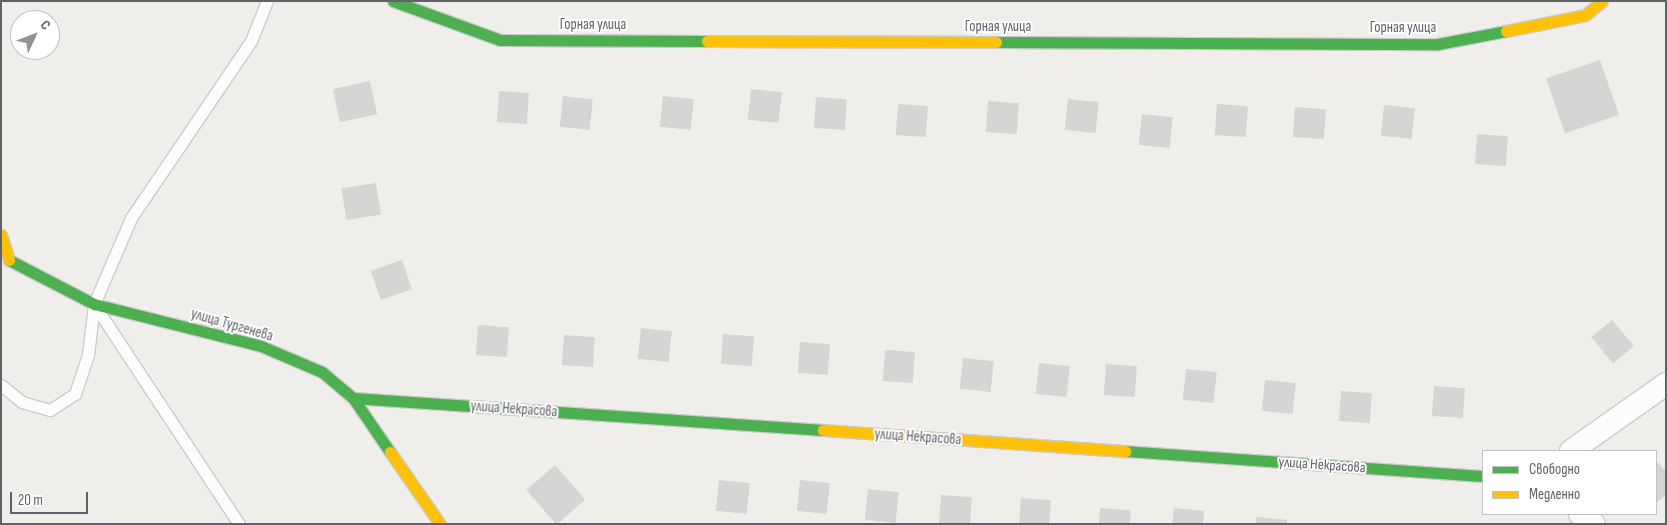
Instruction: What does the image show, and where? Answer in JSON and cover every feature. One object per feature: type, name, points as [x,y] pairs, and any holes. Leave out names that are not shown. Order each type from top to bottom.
[{"type":"street","name":"Горная улица","points":[[393,1],[500,40],[1438,44],[1585,15],[1602,1]]},
{"type":"street","points":[[1,235],[9,260],[1,270]]},
{"type":"street","name":"улица Тургенева","points":[[9,260],[94,304],[260,346],[322,372],[353,398],[440,524]]},
{"type":"street","points":[[1572,450],[1666,384]]},
{"type":"street","name":"улица Некрасова","points":[[353,398],[1482,476]]},
{"type":"street","points":[[1581,515],[1594,524]]},
{"type":"lane","points":[[1,385],[22,402],[50,410],[75,394],[88,355],[94,304],[131,218],[251,41],[267,1]]},
{"type":"lane","points":[[94,304],[240,524]]},
{"type":"building","points":[[1600,60],[1619,115],[1565,133],[1546,79]]},
{"type":"building","points":[[370,81],[377,114],[340,122],[333,89]]},
{"type":"building","points":[[751,89],[782,92],[779,123],[748,120]]},
{"type":"building","points":[[499,91],[529,93],[527,124],[497,122]]},
{"type":"building","points":[[563,96],[593,99],[590,130],[560,127]]},
{"type":"building","points":[[663,96],[694,99],[691,130],[660,127]]},
{"type":"building","points":[[816,97],[847,99],[845,130],[814,128]]},
{"type":"building","points":[[1068,99],[1099,102],[1096,133],[1065,130]]},
{"type":"building","points":[[988,101],[1019,103],[1017,134],[986,132]]},
{"type":"building","points":[[898,104],[928,106],[926,137],[896,135]]},
{"type":"building","points":[[1217,104],[1248,106],[1246,137],[1215,135]]},
{"type":"building","points":[[1384,105],[1415,108],[1412,139],[1381,136]]},
{"type":"building","points":[[1295,107],[1326,109],[1324,139],[1293,137]]},
{"type":"building","points":[[1142,114],[1173,117],[1170,148],[1139,145]]},
{"type":"building","points":[[1477,134],[1508,136],[1506,166],[1475,164]]},
{"type":"building","points":[[376,183],[381,215],[346,220],[341,188]]},
{"type":"building","points":[[402,260],[412,289],[381,300],[371,271]]},
{"type":"building","points":[[1612,320],[1634,346],[1613,363],[1591,337]]},
{"type":"building","points":[[478,325],[509,327],[507,357],[476,355]]},
{"type":"building","points":[[641,328],[672,331],[669,362],[638,359]]},
{"type":"building","points":[[723,334],[754,336],[752,366],[721,364]]},
{"type":"building","points":[[564,335],[595,337],[593,367],[562,365]]},
{"type":"building","points":[[800,342],[830,344],[828,375],[798,373]]},
{"type":"building","points":[[885,350],[915,352],[913,383],[883,381]]},
{"type":"building","points":[[963,358],[994,361],[991,392],[960,389]]},
{"type":"building","points":[[1039,363],[1070,366],[1067,397],[1036,394]]},
{"type":"building","points":[[1106,364],[1137,366],[1135,397],[1104,395]]},
{"type":"building","points":[[1186,369],[1217,372],[1214,403],[1183,400]]},
{"type":"building","points":[[1265,380],[1296,383],[1293,414],[1262,411]]},
{"type":"building","points":[[1434,386],[1465,388],[1463,418],[1432,416]]},
{"type":"building","points":[[1341,391],[1372,393],[1370,423],[1339,421]]},
{"type":"building","points":[[1657,461],[1666,472],[1666,495],[1657,502]]},
{"type":"building","points":[[555,465],[585,500],[556,524],[526,490]]},
{"type":"building","points":[[719,480],[750,483],[747,514],[716,511]]},
{"type":"building","points":[[800,480],[830,483],[827,514],[797,511]]},
{"type":"building","points":[[868,489],[899,492],[896,523],[865,520]]},
{"type":"building","points":[[941,495],[972,497],[970,524],[939,524]]},
{"type":"building","points":[[1021,498],[1051,500],[1049,524],[1019,524]]},
{"type":"building","points":[[1100,508],[1131,510],[1130,524],[1099,524]]},
{"type":"building","points":[[1174,508],[1204,511],[1203,524],[1172,524]]},
{"type":"building","points":[[1256,517],[1287,520],[1287,524],[1256,524]]},
{"type":"traffic: fast","points":[[393,1],[500,40],[707,41]]},
{"type":"traffic: fast","points":[[996,42],[1438,44],[1506,31]]},
{"type":"traffic: fast","points":[[9,260],[94,304],[261,346],[322,372],[353,398],[390,452]]},
{"type":"traffic: fast","points":[[353,398],[823,430]]},
{"type":"traffic: fast","points":[[1125,451],[1482,476]]},
{"type":"traffic: slow","points":[[1506,31],[1585,15],[1602,1]]},
{"type":"traffic: slow","points":[[707,41],[996,42]]},
{"type":"traffic: slow","points":[[1,235],[9,260]]},
{"type":"traffic: slow","points":[[823,430],[1125,451]]},
{"type":"traffic: slow","points":[[390,452],[440,524]]}]
